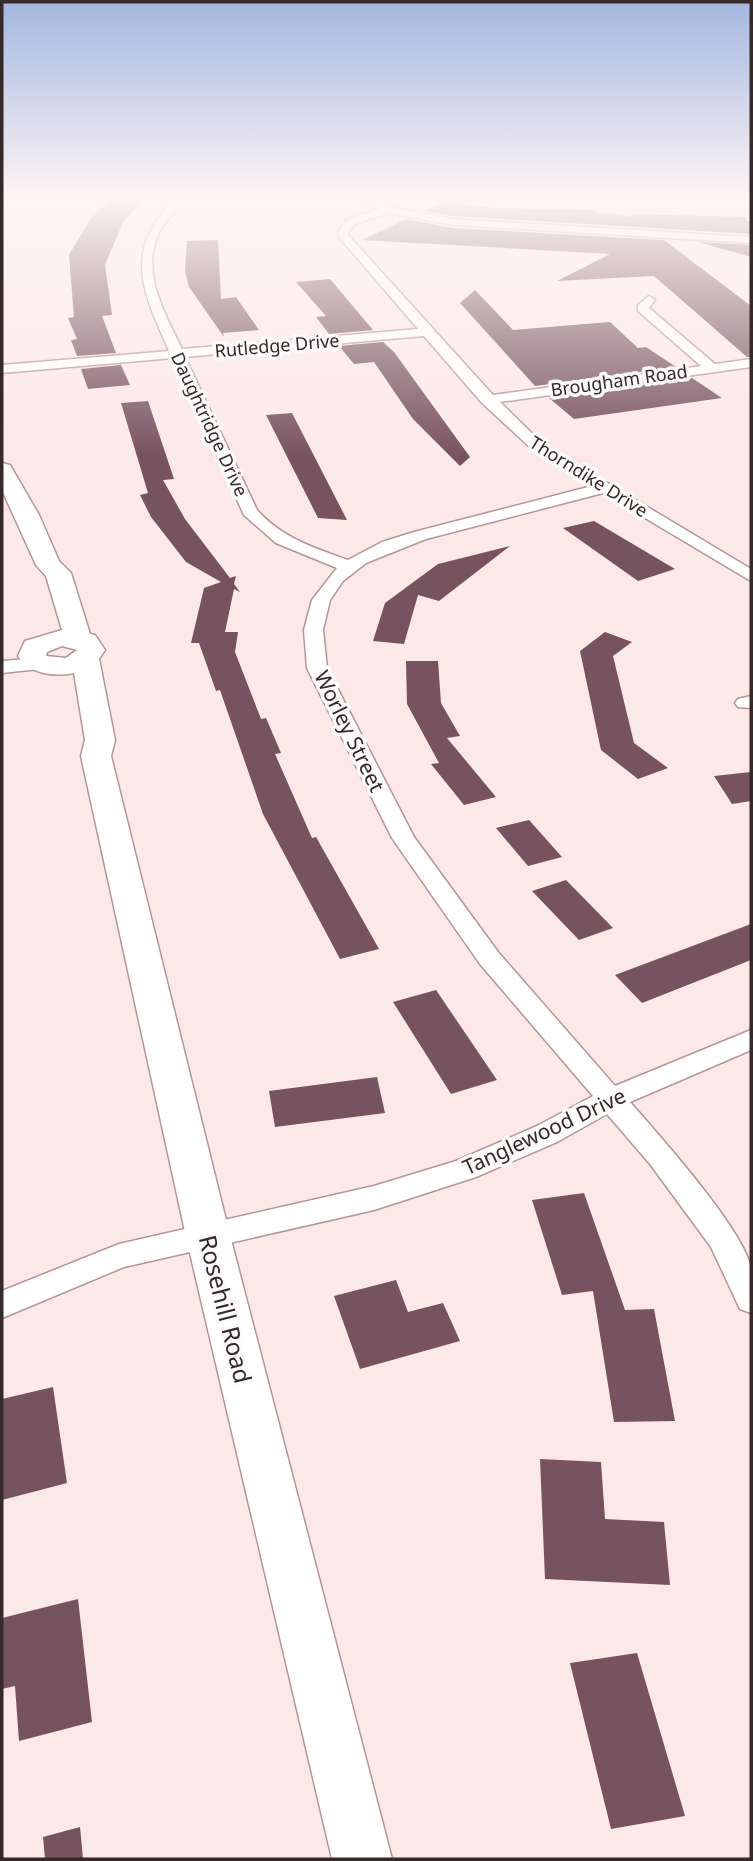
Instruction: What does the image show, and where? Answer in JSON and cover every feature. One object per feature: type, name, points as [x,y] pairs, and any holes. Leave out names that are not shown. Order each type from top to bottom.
[{"type":"main road","name":"Rosehill Road","points":[[2,471],[27,515],[48,565],[58,573],[82,649],[100,740],[96,757],[208,1236],[362,1859]]},
{"type":"main road","name":"Rosehill Road","points":[[48,565],[41,573],[54,620],[42,655],[64,677],[75,707],[82,743],[96,757]]},
{"type":"main road","points":[[42,655],[69,665],[82,649]]},
{"type":"street","name":"Daughtridge Drive","points":[[148,284],[149,292],[250,512],[258,523],[287,543],[348,566]]},
{"type":"street","name":"Thorndike Drive","points":[[385,284],[487,400],[538,448],[751,576]]},
{"type":"street","points":[[649,300],[642,308],[710,367]]},
{"type":"street","name":"Rutledge Drive","points":[[2,369],[428,332]]},
{"type":"street","name":"Brougham Road","points":[[487,400],[751,363]]},
{"type":"street","name":"Worley Street","points":[[604,488],[394,542],[348,566],[326,590],[312,629],[317,668],[403,838],[489,958],[611,1100]]},
{"type":"street","points":[[2,651],[42,655]]},
{"type":"street","points":[[2,667],[42,655]]},
{"type":"street","name":"Tanglewood Drive","points":[[2,1305],[119,1256],[374,1198],[466,1169],[547,1134],[611,1100],[751,1039]]},
{"type":"street","points":[[611,1100],[660,1156],[723,1240],[751,1300]]},
{"type":"building","points":[[71,284],[108,284],[112,315],[102,316],[116,353],[77,356],[71,340],[77,339],[68,318],[74,317]]},
{"type":"building","points":[[188,284],[220,284],[221,299],[236,297],[259,330],[223,333],[224,337]]},
{"type":"building","points":[[298,284],[334,284],[373,330],[329,334],[316,317],[326,316]]},
{"type":"building","points":[[663,284],[722,284],[751,306],[751,357],[747,357]]},
{"type":"building","points":[[475,290],[513,330],[610,322],[638,348],[646,347],[676,367],[535,386],[460,303]]},
{"type":"building","points":[[383,342],[394,352],[470,457],[460,466],[413,419],[374,362],[354,364],[339,346]]},
{"type":"building","points":[[121,365],[130,385],[88,389],[81,369]]},
{"type":"building","points":[[692,378],[722,398],[574,419],[549,398]]},
{"type":"building","points":[[148,401],[174,479],[163,480],[185,519],[230,578],[236,576],[234,584],[240,592],[234,589],[225,632],[238,632],[235,652],[261,719],[266,718],[281,753],[275,754],[312,838],[316,837],[379,949],[340,959],[263,814],[220,690],[216,691],[199,643],[191,643],[204,588],[221,582],[186,562],[151,517],[140,495],[148,493],[121,403]]},
{"type":"building","points":[[292,413],[347,520],[318,518],[266,415]]},
{"type":"building","points":[[594,521],[675,569],[638,581],[563,528]]},
{"type":"building","points":[[510,546],[439,601],[418,595],[404,644],[373,641],[385,603],[438,564]]},
{"type":"building","points":[[605,632],[632,642],[613,656],[634,743],[668,768],[638,779],[601,750],[580,651]]},
{"type":"building","points":[[406,661],[438,661],[441,703],[460,736],[447,738],[496,797],[464,805],[431,764],[439,763],[407,704]]},
{"type":"building","points":[[751,772],[751,801],[732,804],[714,776]]},
{"type":"building","points":[[529,820],[562,857],[528,866],[496,828]]},
{"type":"building","points":[[566,880],[613,928],[579,940],[532,891]]},
{"type":"building","points":[[751,924],[751,960],[642,1003],[615,975]]},
{"type":"building","points":[[436,990],[497,1080],[451,1094],[393,1002]]},
{"type":"building","points":[[377,1077],[385,1113],[275,1127],[269,1091]]},
{"type":"building","points":[[584,1193],[625,1310],[654,1309],[675,1421],[614,1422],[593,1291],[562,1295],[532,1200]]},
{"type":"building","points":[[396,1280],[408,1312],[443,1303],[460,1341],[360,1369],[334,1296]]},
{"type":"building","points":[[53,1387],[67,1483],[2,1500],[2,1399]]},
{"type":"building","points":[[540,1459],[601,1462],[605,1519],[664,1522],[670,1585],[545,1579]]},
{"type":"building","points":[[78,1599],[92,1722],[19,1741],[15,1686],[2,1689],[2,1618]]},
{"type":"building","points":[[637,1653],[685,1816],[611,1829],[570,1663]]},
{"type":"building","points":[[80,1827],[83,1859],[45,1859],[43,1837]]}]
